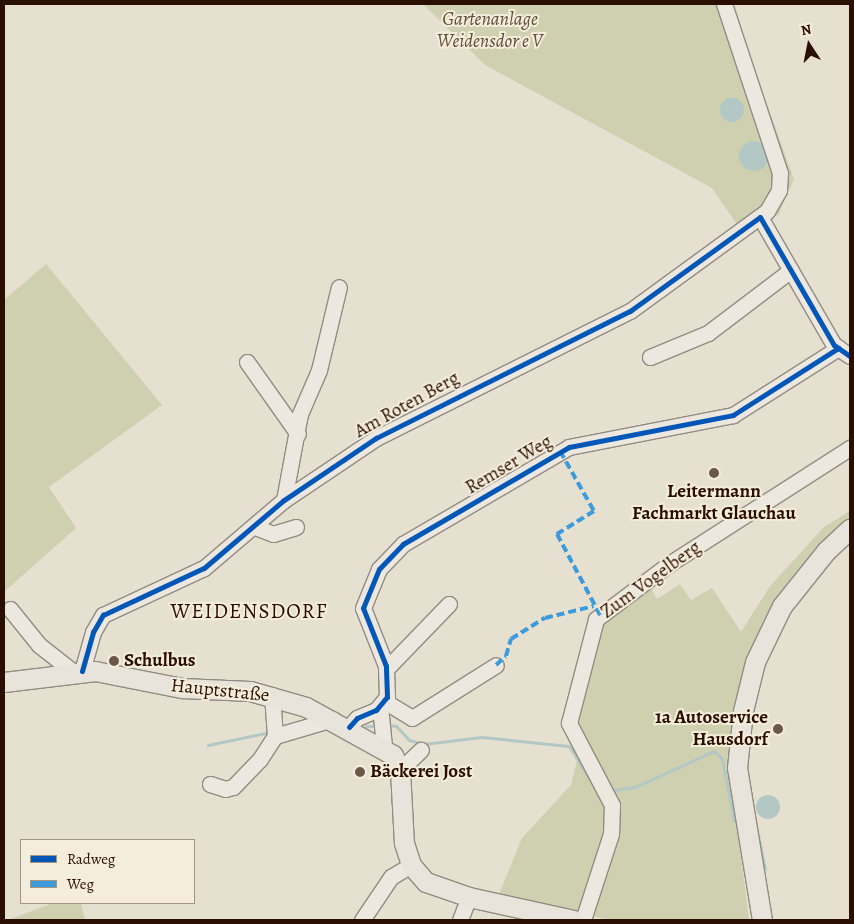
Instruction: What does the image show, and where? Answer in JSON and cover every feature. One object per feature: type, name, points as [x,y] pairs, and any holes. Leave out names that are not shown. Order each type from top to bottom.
[{"type":"main road","points":[[762,920],[736,753],[755,662],[782,606],[850,529]]},
{"type":"main road","name":"Hauptstraße","points":[[4,682],[77,671],[182,688],[272,695],[340,723],[384,746],[400,770]]},
{"type":"main road","points":[[400,770],[404,843],[411,865],[426,882],[469,897],[574,920]]},
{"type":"street","name":"Am Roten Berg","points":[[77,671],[93,632],[103,615],[204,568],[255,527],[284,500],[376,438],[436,404],[564,347],[630,311],[760,217],[779,190],[780,173],[724,4]]},
{"type":"street","name":"Remser Weg","points":[[384,746],[382,704],[387,668],[363,608],[379,569],[403,544],[569,447],[733,415],[844,352],[791,270],[760,217]]},
{"type":"street","points":[[650,357],[708,333],[791,270]]},
{"type":"street","points":[[284,500],[298,434],[300,414],[319,370],[339,288]]},
{"type":"street","points":[[247,362],[298,434]]},
{"type":"street","name":"Zum Vogelberg","points":[[584,920],[610,834],[612,805],[569,723],[571,704],[584,677],[589,632],[596,619],[669,564],[850,448]]},
{"type":"street","points":[[255,527],[273,534],[296,527]]},
{"type":"street","points":[[387,668],[449,604]]},
{"type":"street","points":[[10,609],[40,645],[77,671]]},
{"type":"street","points":[[210,784],[225,790],[240,782],[275,736],[340,723],[382,704],[412,718],[496,665]]},
{"type":"street","points":[[272,695],[275,736]]},
{"type":"street","points":[[400,770],[421,750]]},
{"type":"street","points":[[362,920],[391,877],[411,865]]},
{"type":"street","points":[[460,920],[469,897]]},
{"type":"green space","name":"Gartenanlage Weidensdor e V","points":[[423,4],[723,4],[745,44],[794,179],[778,216],[764,210],[736,223],[712,188],[485,65]]},
{"type":"green space","points":[[46,264],[162,405],[49,487],[76,528],[4,592],[4,300]]},
{"type":"green space","points":[[850,511],[850,523],[782,592],[748,653],[732,721],[729,761],[749,920],[609,920],[499,894],[522,838],[571,785],[581,744],[573,725],[594,645],[607,616],[650,587],[657,599],[680,584],[691,600],[712,588],[741,632],[770,586],[824,527]]},
{"type":"green space","points":[[50,904],[81,904],[85,920],[8,920]]},
{"type":"shaded area","points":[[732,98],[740,102],[744,110],[740,118],[732,122],[724,118],[720,110],[724,102]]},
{"type":"shaded area","points":[[754,141],[765,145],[769,156],[765,167],[754,171],[743,167],[739,156],[743,145]]},
{"type":"shaded area","points":[[768,795],[773,796],[779,802],[779,812],[773,818],[768,819],[763,818],[757,812],[756,807],[757,802],[763,796]]},
{"type":"waterway","points":[[280,727],[310,719]]},
{"type":"waterway","points":[[387,725],[396,726],[409,740],[424,744],[482,737],[569,746],[595,787]]},
{"type":"waterway","points":[[366,726],[377,726]]},
{"type":"waterway","points":[[208,745],[270,732]]},
{"type":"waterway","points":[[613,790],[635,787],[714,751],[722,759],[734,821]]},
{"type":"waterway","points":[[755,821],[765,869]]},
{"type":"marked path","points":[[560,451],[594,511],[557,534],[600,615]]},
{"type":"marked path","points":[[496,665],[506,656],[511,639],[545,618],[594,606]]},
{"type":"cycle path","points":[[82,671],[93,632],[103,615],[204,568],[284,500],[376,438],[630,311],[760,217],[834,345],[850,356]]},
{"type":"cycle path","points":[[349,727],[357,718],[376,710],[387,697],[386,666],[363,608],[379,569],[403,544],[569,447],[733,415],[838,348]]},
{"type":"place","name":"Leitermann Fachmarkt Glauchau","points":[[714,473]]},
{"type":"place","name":"Schulbus","points":[[114,661]]},
{"type":"place","name":"1a Autoservice Hausdorf","points":[[778,729]]},
{"type":"place","name":"Bäckerei Jost","points":[[360,772]]},
{"type":"district","name":"WEIDENSDORF","points":[[249,611]]}]
